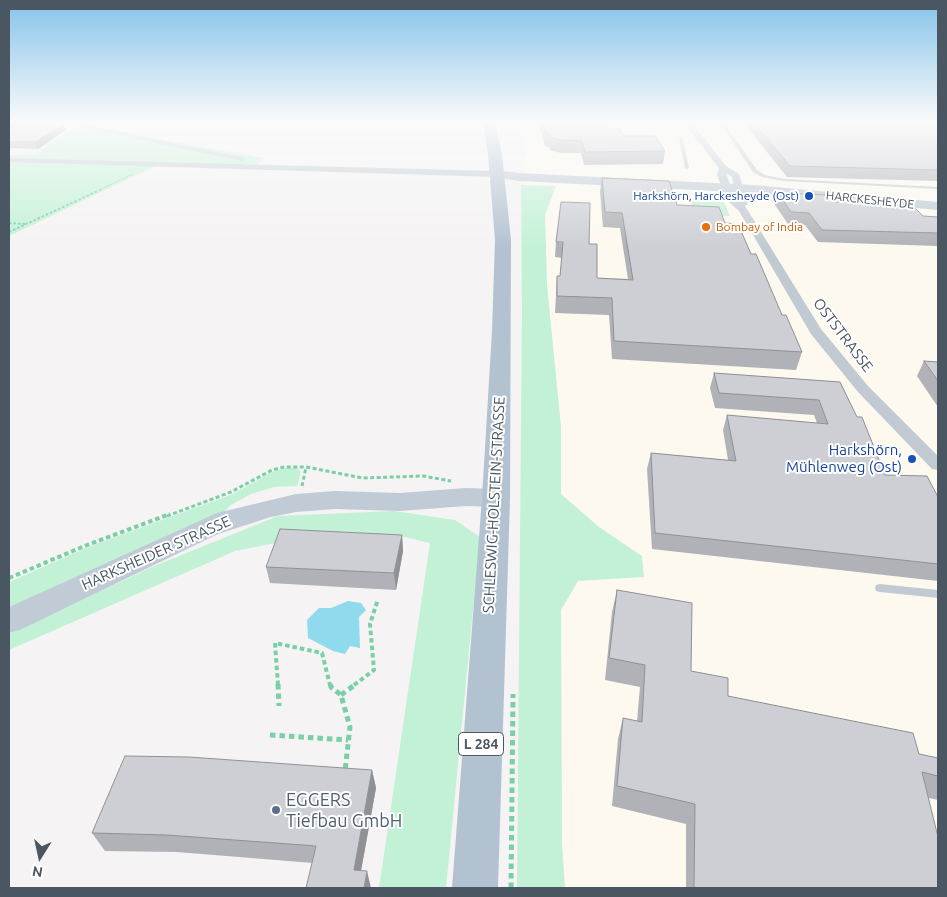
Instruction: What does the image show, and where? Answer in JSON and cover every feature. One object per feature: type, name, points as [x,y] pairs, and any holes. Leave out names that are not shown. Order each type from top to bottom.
[{"type":"main road","name":"SCHLESWIG-HOLSTEIN-STRASSE","points":[[475,888],[502,331],[503,240],[495,164]]},
{"type":"main road","name":"HARCKESHEYDE","points":[[496,174],[519,178],[724,185],[938,202]]},
{"type":"main road","name":"HARCKESHEYDE","points":[[739,186],[872,204],[938,206]]},
{"type":"main road","name":"HARKSHEIDER STRASSE","points":[[9,621],[226,520],[296,503],[335,500],[400,502],[463,512],[495,506]]},
{"type":"street","points":[[149,164],[496,174]]},
{"type":"street","points":[[266,164],[286,168]]},
{"type":"street","points":[[720,164],[736,176],[739,186]]},
{"type":"street","points":[[723,168],[721,176],[724,185]]},
{"type":"street","name":"OSTSTRASSE","points":[[724,185],[732,200],[743,209],[827,345],[877,404],[938,465]]},
{"type":"street","name":"OSTSTRASSE","points":[[739,186],[743,209]]},
{"type":"lane","points":[[686,164],[687,168]]},
{"type":"lane","points":[[750,164],[755,171],[769,178],[938,188]]},
{"type":"lane","points":[[880,588],[938,594]]},
{"type":"path","points":[[9,232],[154,164]]},
{"type":"path","points":[[9,223],[26,224]]},
{"type":"path","points":[[341,694],[374,670],[370,624],[378,599]]},
{"type":"path","points":[[279,706],[275,644],[322,653],[331,687],[341,694],[350,727],[344,772]]},
{"type":"path","points":[[270,735],[348,740]]},
{"type":"shaded area","points":[[525,164],[938,164],[938,888],[565,888],[562,843],[561,427],[547,285],[545,215],[556,187],[521,185]]},
{"type":"green space","points":[[9,164],[258,164],[256,166],[156,166],[9,236]]},
{"type":"green space","points":[[521,185],[556,186],[545,215],[547,285],[561,427],[561,494],[599,527],[642,556],[644,577],[578,581],[561,610],[562,843],[565,888],[517,888],[522,310]]},
{"type":"green space","points":[[690,201],[724,202],[730,216],[695,215]]},
{"type":"green space","points":[[283,468],[298,468],[301,472],[297,486],[274,487],[251,494],[231,505],[216,520],[9,613],[9,582],[88,547],[233,494],[270,473]]},
{"type":"green space","points":[[394,511],[455,520],[480,537],[446,888],[379,888],[430,543],[396,535],[326,533],[235,551],[9,650],[9,634],[152,567],[278,516]]},
{"type":"water","points":[[348,601],[361,603],[366,610],[359,617],[360,648],[350,646],[345,654],[333,651],[308,638],[307,620],[319,608],[331,608]]},
{"type":"building","points":[[788,164],[938,164],[938,170],[790,166]]},
{"type":"building","points":[[602,178],[669,181],[677,205],[719,207],[725,223],[738,224],[751,254],[756,254],[782,315],[786,315],[802,352],[614,341],[612,298],[557,296],[557,276],[560,276],[563,242],[556,242],[561,202],[590,203],[589,244],[597,244],[597,278],[633,280],[622,213],[605,212]]},
{"type":"building","points":[[778,193],[829,195],[835,202],[912,205],[923,216],[938,217],[938,233],[822,230],[809,213],[791,212]]},
{"type":"building","points":[[924,361],[938,362],[938,381]]},
{"type":"building","points":[[714,373],[840,382],[857,417],[862,417],[885,475],[927,476],[938,497],[938,564],[655,533],[651,453],[736,461],[727,415],[828,424],[819,400],[719,393]]},
{"type":"building","points":[[280,529],[402,535],[394,573],[266,567]]},
{"type":"building","points":[[617,590],[692,603],[691,671],[728,678],[728,696],[913,733],[919,754],[938,758],[938,776],[922,772],[938,837],[938,888],[694,888],[695,804],[617,786],[623,718],[642,722],[645,665],[609,658]]},
{"type":"building","points":[[125,756],[189,757],[372,770],[354,870],[367,871],[364,888],[306,888],[316,846],[167,835],[92,833]]},
{"type":"place","name":"Harkshörn, Harckesheyde (Ost)","points":[[809,196]]},
{"type":"place","name":"Bombay of India","points":[[706,227]]},
{"type":"place","name":"Harkshörn, Mühlenweg (Ost)","points":[[912,459]]},
{"type":"place","name":"EGGERS Tiefbau GmbH","points":[[276,810]]}]
